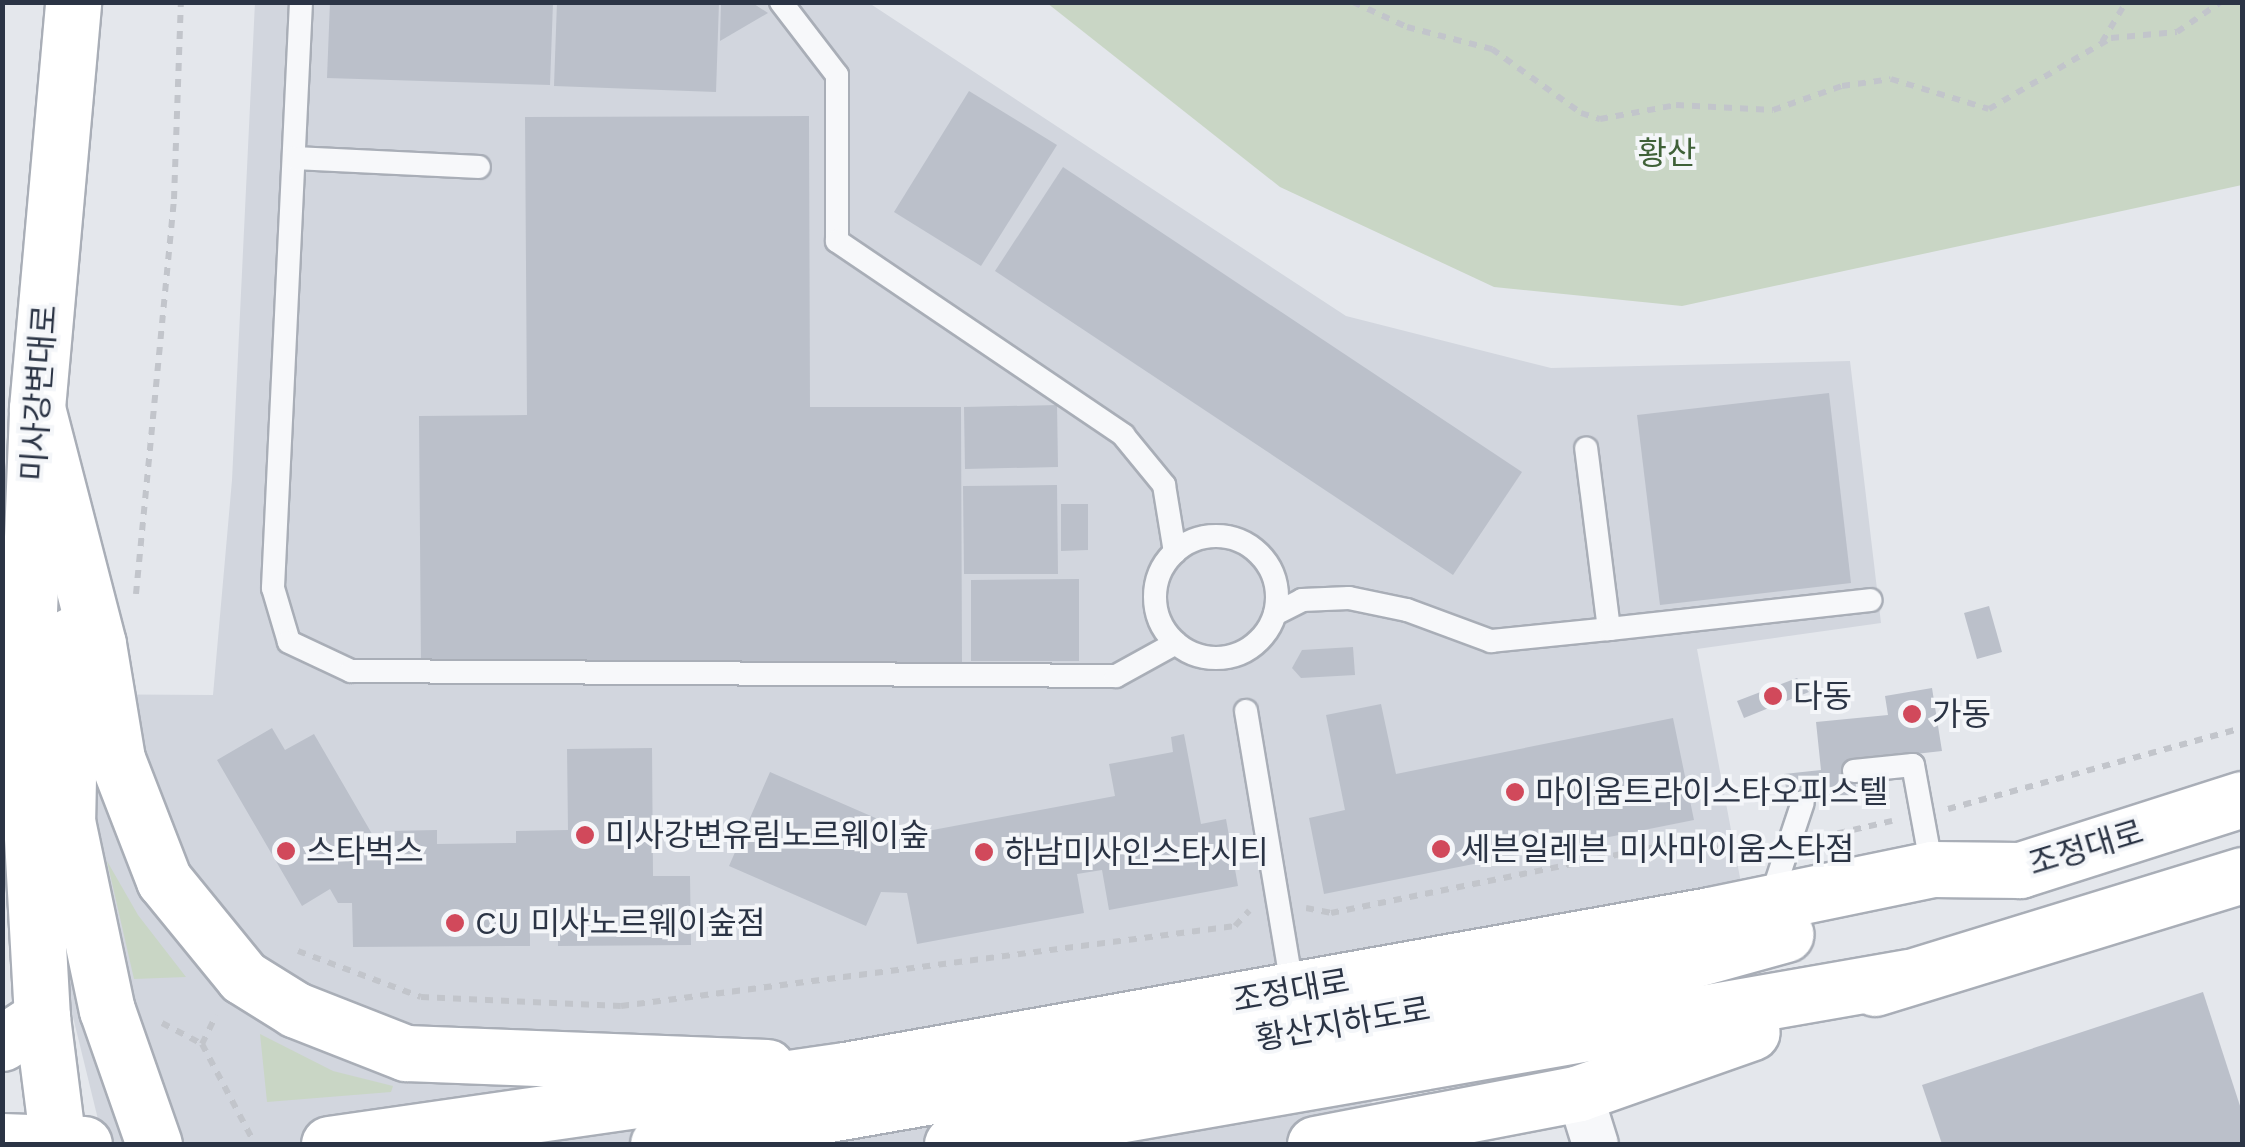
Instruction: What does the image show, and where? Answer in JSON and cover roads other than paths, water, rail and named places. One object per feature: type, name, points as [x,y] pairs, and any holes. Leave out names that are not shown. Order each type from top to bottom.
[{"type":"main road","name":"미사강변대로","points":[[58,1144],[22,1030],[25,711],[37,408],[74,2]]},
{"type":"main road","points":[[37,408],[74,548],[118,759],[164,880],[243,977],[296,1010],[406,1052],[845,1070]]},
{"type":"main road","points":[[74,548],[67,821],[108,1010],[154,1144]]},
{"type":"main road","name":"조정대로","points":[[329,1144],[627,1131],[845,1070],[1769,904],[1932,869],[2020,870],[2242,799]]},
{"type":"main road","name":"황산지하도로","points":[[627,1131],[1667,967],[2020,870]]},
{"type":"main road","points":[[1315,1144],[1579,1093],[1908,976],[2242,874]]},
{"type":"main road","name":"황산지하도로","points":[[952,1144],[1908,976]]},
{"type":"main road","points":[[2,1140],[84,1144]]},
{"type":"street","points":[[1579,1093],[1595,1144]]},
{"type":"lane","points":[[301,2],[274,588],[289,642],[351,670],[1116,676],[1176,643]]},
{"type":"lane","points":[[781,2],[837,76],[837,241],[1123,435],[1164,485],[1174,552],[1156,587],[1163,627],[1176,643],[1194,654],[1234,656],[1260,639],[1275,614],[1302,600],[1349,598],[1407,610],[1491,641],[1870,600]]},
{"type":"lane","points":[[295,158],[479,167]]},
{"type":"lane","points":[[1586,448],[1609,629]]},
{"type":"lane","points":[[1174,552],[1210,536],[1248,544],[1274,575],[1275,614]]},
{"type":"lane","points":[[1246,710],[1293,991]]},
{"type":"lane","points":[[1854,771],[1913,764],[1932,869]]},
{"type":"lane","points":[[1769,904],[1802,802]]},
{"type":"place","name":"다동","points":[[1773,696]]},
{"type":"place","name":"가동","points":[[1912,714]]},
{"type":"place","name":"마이움트라이스타오피스텔","points":[[1515,792]]},
{"type":"place","name":"미사강변유림노르웨이숲","points":[[585,835]]},
{"type":"place","name":"세븐일레븐 미사마이움스타점","points":[[1441,849]]},
{"type":"place","name":"스타벅스","points":[[286,851]]},
{"type":"place","name":"하남미사인스타시티","points":[[984,852]]},
{"type":"place","name":"CU 미사노르웨이숲점","points":[[455,923]]},
{"type":"park label","name":"황산","points":[[1667,153]]}]
